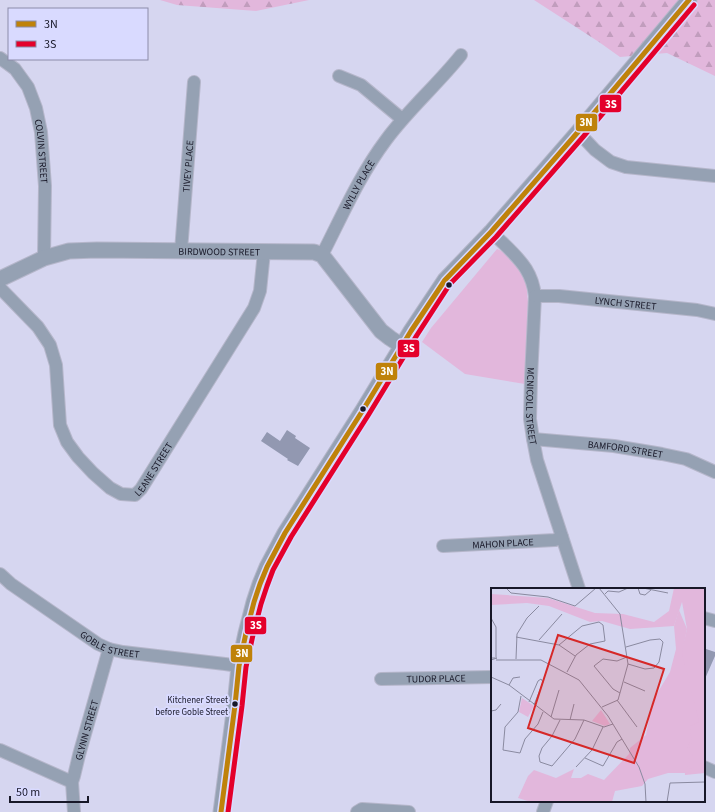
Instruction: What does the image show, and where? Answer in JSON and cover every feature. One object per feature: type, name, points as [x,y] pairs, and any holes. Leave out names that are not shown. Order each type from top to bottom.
[{"type":"street","points":[[221,812],[240,666],[246,633],[260,584],[285,533],[423,312],[445,280],[491,232],[690,0]]},
{"type":"street","name":"WYLLY PLACE","points":[[322,255],[356,187],[382,146],[402,119],[446,73],[460,55]]},
{"type":"street","name":"COLVIN STREET","points":[[0,58],[15,69],[28,86],[36,108],[42,132],[45,186],[44,258]]},
{"type":"street","points":[[339,76],[361,85],[402,119]]},
{"type":"street","name":"TIVEY PLACE","points":[[181,251],[194,82]]},
{"type":"street","points":[[578,132],[595,150],[611,162],[626,167],[715,176]]},
{"type":"street","name":"MCNICOLL STREET","points":[[491,232],[511,250],[526,269],[533,285],[535,296],[530,419],[533,439],[537,460],[579,588]]},
{"type":"street","name":"BIRDWOOD STREET","points":[[0,279],[44,258],[69,251],[314,252],[322,255]]},
{"type":"street","name":"LEANE STREET","points":[[0,288],[38,327],[50,345],[56,365],[60,425],[67,442],[92,473],[110,488],[121,494],[135,495],[141,489],[254,308],[260,291],[264,252]]},
{"type":"street","points":[[322,255],[381,330],[402,346]]},
{"type":"street","name":"LYNCH STREET","points":[[535,296],[559,296],[697,310],[715,314]]},
{"type":"street","name":"BAMFORD STREET","points":[[533,439],[614,446],[662,454],[686,459],[715,472]]},
{"type":"street","name":"MAHON PLACE","points":[[443,546],[555,540],[562,537]]},
{"type":"street","name":"GOBLE STREET","points":[[0,574],[11,584],[98,644],[109,649],[240,666]]},
{"type":"street","points":[[705,618],[715,621]]},
{"type":"street","name":"GLYNN STREET","points":[[74,812],[72,782],[109,649]]},
{"type":"street","name":"TUDOR PLACE","points":[[381,678],[491,677]]},
{"type":"street","points":[[0,750],[72,782]]},
{"type":"street","points":[[705,767],[715,772]]},
{"type":"street","points":[[544,812],[547,802]]},
{"type":"street","points":[[357,812],[362,809],[409,812]]},
{"type":"green space","points":[[160,0],[309,0],[256,11],[177,5]]},
{"type":"green space","points":[[534,0],[715,0],[715,76],[667,53],[620,57]]},
{"type":"green space","points":[[497,249],[513,261],[526,282],[528,302],[525,384],[465,374],[422,342],[431,328]]},
{"type":"building","points":[[287,430],[296,436],[295,438],[310,448],[298,466],[261,441],[267,432],[280,441]]},
{"type":"building","points":[[706,649],[715,652],[715,656],[705,679]]},
{"type":"transit line","name":"3N","points":[[221,812],[239,666],[246,633],[260,584],[285,533],[411,331],[445,280],[491,232],[578,132],[689,0]]},
{"type":"transit line","name":"3S","points":[[228,812],[246,667],[253,635],[261,604],[273,570],[291,537],[450,284],[496,237],[583,137],[694,5]]},
{"type":"place","name":"Kitchener Street before Goble Street","points":[[235,704]]}]
